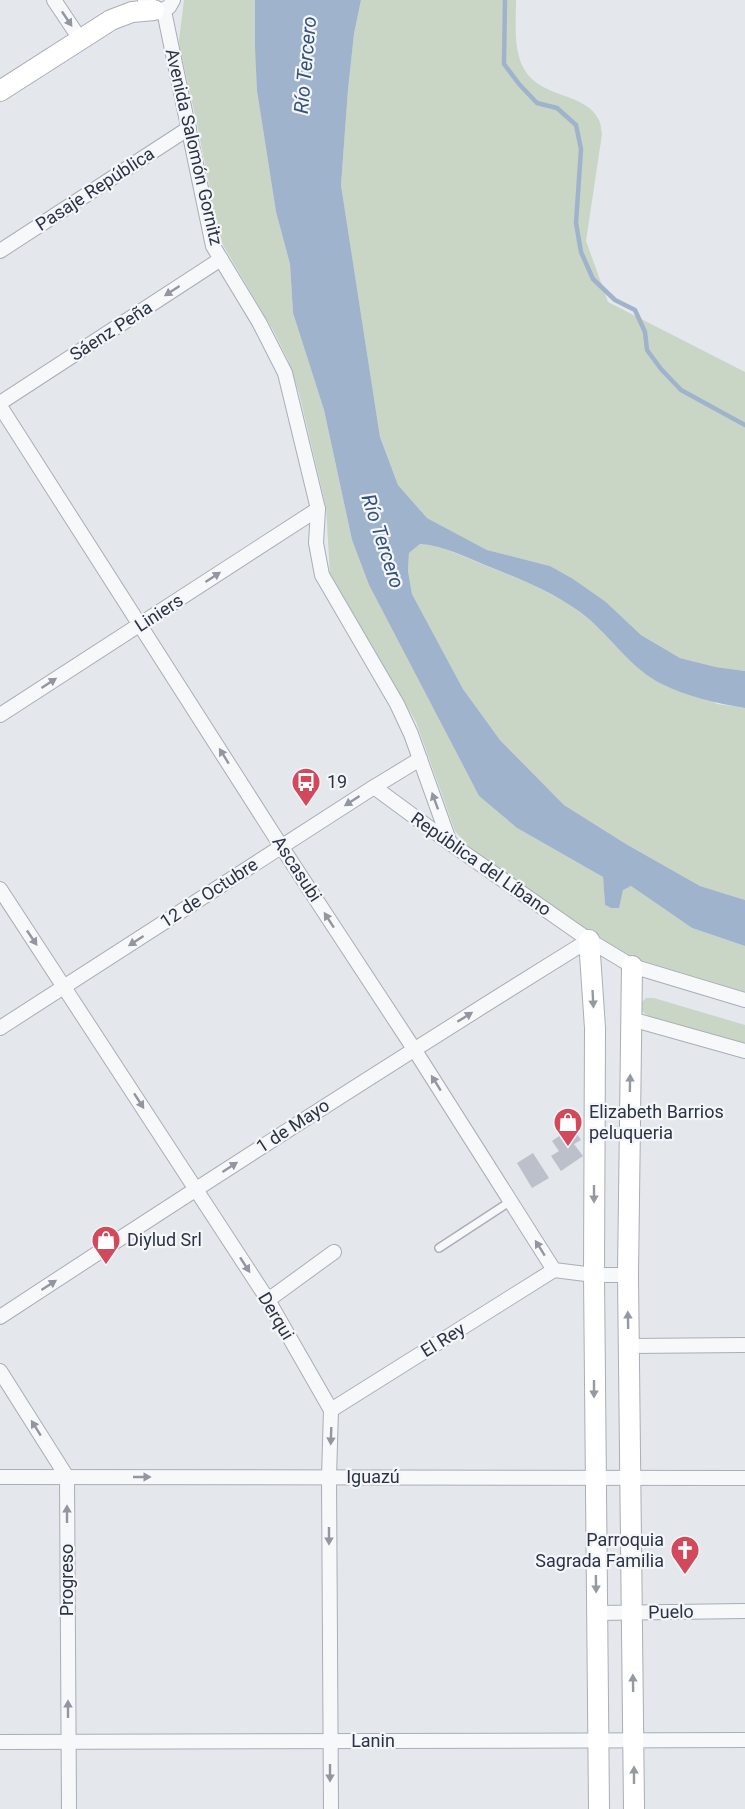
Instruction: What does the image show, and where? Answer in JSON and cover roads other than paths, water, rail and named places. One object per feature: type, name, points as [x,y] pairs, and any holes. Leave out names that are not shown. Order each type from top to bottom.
[{"type":"main road","points":[[0,91],[111,20],[134,0]]},
{"type":"main road","points":[[111,20],[159,5]]},
{"type":"main road","points":[[589,940],[595,1029],[594,1275],[598,1809]]},
{"type":"main road","points":[[632,966],[628,1275],[634,1809]]},
{"type":"street","points":[[54,0],[80,39]]},
{"type":"street","name":"Avenida Salomón Gornitz","points":[[159,5],[189,128],[213,246],[260,322],[285,373],[318,509],[316,543],[321,575],[397,704],[411,734],[450,843]]},
{"type":"street","name":"Pasaje República","points":[[0,250],[189,128]]},
{"type":"street","name":"Sáenz Peña","points":[[0,404],[221,259]]},
{"type":"street","name":"Ascasubi","points":[[0,404],[554,1270]]},
{"type":"street","name":"Liniers","points":[[0,715],[318,509]]},
{"type":"street","name":"12 de Octubre","points":[[0,1028],[420,759]]},
{"type":"street","name":"República del Líbano","points":[[374,787],[589,940]]},
{"type":"street","name":"Derqui","points":[[0,889],[268,1300],[331,1410]]},
{"type":"street","points":[[589,940],[632,966],[745,1000]]},
{"type":"street","name":"1 de Mayo","points":[[0,1317],[195,1189],[589,940]]},
{"type":"street","points":[[631,1019],[745,1051]]},
{"type":"street","points":[[268,1300],[334,1251]]},
{"type":"street","points":[[554,1270],[594,1275],[628,1275]]},
{"type":"street","name":"El Rey","points":[[331,1410],[554,1270]]},
{"type":"street","points":[[629,1346],[745,1345]]},
{"type":"street","points":[[0,1371],[67,1477]]},
{"type":"street","points":[[331,1410],[329,1477],[331,1809]]},
{"type":"street","name":"Iguazú","points":[[0,1477],[745,1478]]},
{"type":"street","name":"Progreso","points":[[67,1477],[69,1809]]},
{"type":"street","name":"Puelo","points":[[597,1612],[745,1611]]},
{"type":"street","name":"Lanin","points":[[0,1742],[745,1740]]},
{"type":"lane","points":[[439,1248],[511,1201]]},
{"type":"water","name":"Río Tercero","points":[[255,0],[361,0],[354,34],[341,185],[380,437],[398,485],[427,518],[487,550],[550,566],[606,602],[641,635],[680,658],[745,671],[745,708],[702,699],[662,684],[642,671],[599,628],[566,603],[526,582],[446,549],[420,544],[409,553],[408,571],[412,594],[463,689],[500,740],[564,805],[700,886],[745,900],[745,946],[692,928],[631,886],[623,890],[619,908],[605,905],[603,877],[517,828],[479,796],[369,585],[352,540],[324,410],[293,313],[290,264],[276,212],[257,91]]},
{"type":"waterway","points":[[505,0],[504,64],[537,103],[557,108],[576,125],[581,149],[576,223],[581,252],[593,279],[615,300],[635,310],[645,332],[647,350],[681,390],[745,425]]},
{"type":"place","name":"19","points":[[306,808]]},
{"type":"place","name":"Elizabeth Barrios peluqueria","points":[[568,1148]]},
{"type":"place","name":"Diylud Srl","points":[[106,1266]]},
{"type":"place","name":"Parroquia Sagrada Familia","points":[[685,1576]]}]
